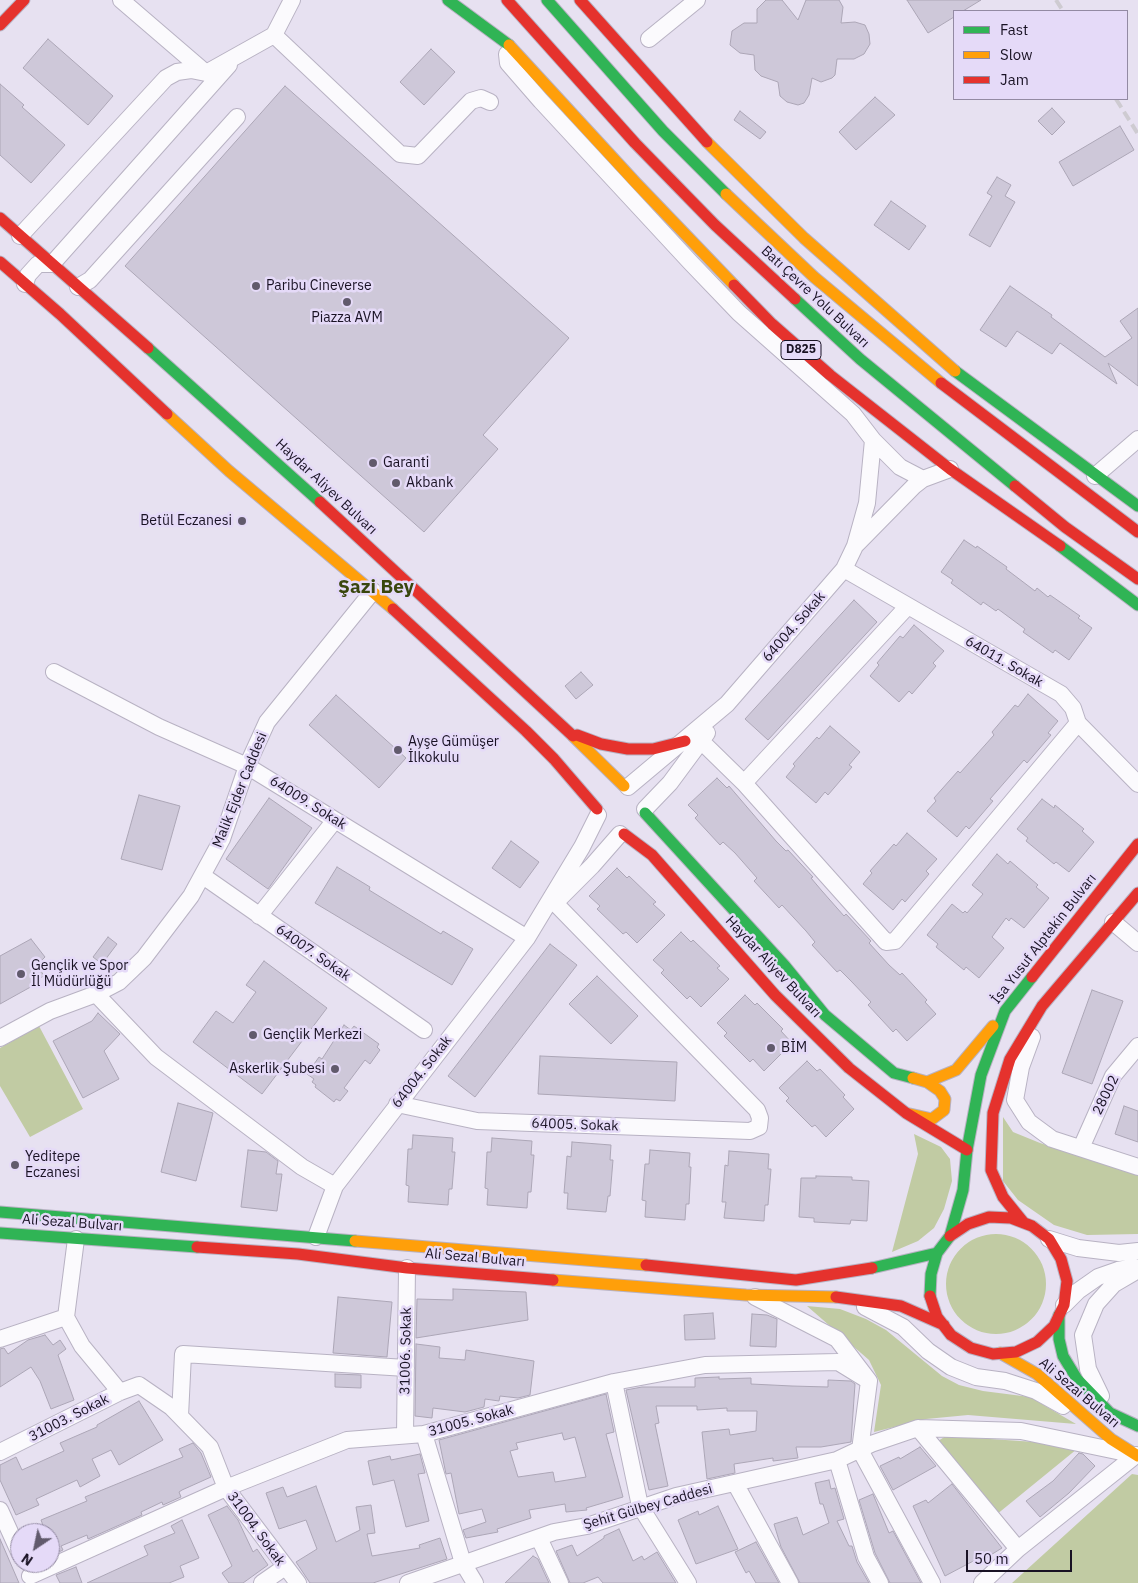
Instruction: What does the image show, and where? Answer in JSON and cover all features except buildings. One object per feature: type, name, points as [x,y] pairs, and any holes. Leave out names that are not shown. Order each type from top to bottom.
[{"type":"main road","points":[[0,25],[24,0]]},
{"type":"main road","points":[[448,0],[508,45]]},
{"type":"main road","name":"Batı Çevre Yolu Bulvarı","points":[[507,0],[634,143],[730,239],[860,359],[1065,527],[1138,579]]},
{"type":"main road","name":"Batı Çevre Yolu Bulvarı","points":[[547,0],[663,131],[754,222],[814,278],[951,392],[1138,532]]},
{"type":"main road","points":[[580,0],[715,151],[804,238],[954,370],[1138,506]]},
{"type":"main road","name":"D825","points":[[479,8],[508,45],[636,184],[772,324],[830,375],[950,469],[1022,518],[1138,605]]},
{"type":"main road","name":"Haydar Aliyev Bulvarı","points":[[0,218],[262,448],[626,786],[640,795],[635,824],[652,855],[775,995],[842,1061],[906,1112],[967,1150]]},
{"type":"main road","points":[[0,262],[67,320],[229,471],[373,591],[526,731],[554,759],[598,812],[606,828],[635,824]]},
{"type":"main road","points":[[569,732],[601,744],[628,748],[653,749],[685,741]]},
{"type":"main road","points":[[611,788],[626,786]]},
{"type":"main road","points":[[598,812],[601,796]]},
{"type":"main road","name":"Haydar Aliyev Bulvarı","points":[[635,824],[785,966],[825,1015],[894,1073],[927,1082],[940,1091],[946,1099],[944,1110],[932,1119],[906,1112]]},
{"type":"main road","name":"İsa Yusuf Alptekin Bulvarı","points":[[950,1236],[963,1190],[967,1150],[981,1075],[1005,1011],[1138,844]]},
{"type":"main road","points":[[1024,1223],[1002,1197],[992,1170],[993,1114],[1010,1059],[1042,1006],[1138,893]]},
{"type":"main road","points":[[927,1082],[956,1070],[1005,1011]]},
{"type":"main road","name":"Ali Sezal Bulvarı","points":[[0,1212],[715,1271],[796,1280],[882,1267],[937,1253]]},
{"type":"main road","points":[[989,1217],[1011,1218],[1024,1223],[1032,1226],[1049,1239],[1061,1259],[1067,1282],[1062,1310],[1054,1326],[1038,1342],[1016,1352],[1000,1353],[971,1348],[951,1335],[937,1317],[930,1296],[930,1274],[937,1253],[950,1236],[968,1224],[989,1217]]},
{"type":"main road","name":"Ali Sezal Bulvarı","points":[[0,1233],[298,1254],[407,1268],[751,1295],[840,1296],[900,1306],[944,1326]]},
{"type":"main road","name":"Ali Sezai Bulvarı","points":[[1062,1310],[1059,1338],[1062,1356],[1077,1378],[1110,1413],[1138,1426]]},
{"type":"main road","name":"Ali Sezai Bulvarı","points":[[1000,1353],[1037,1374],[1093,1421],[1111,1439],[1137,1456]]},
{"type":"street","points":[[121,0],[206,73]]},
{"type":"street","points":[[20,236],[166,78],[184,71],[206,73],[274,34],[292,0]]},
{"type":"street","points":[[650,39],[697,0]]},
{"type":"street","points":[[274,34],[400,154],[418,156],[470,101],[480,98],[490,102]]},
{"type":"street","points":[[508,45],[508,63],[652,222],[739,313],[853,414],[873,440],[900,467],[923,479]]},
{"type":"street","points":[[25,284],[28,275],[38,264],[52,264],[234,58]]},
{"type":"street","points":[[78,286],[90,280],[237,117]]},
{"type":"street","points":[[1095,476],[1138,439]]},
{"type":"street","points":[[855,546],[867,503],[873,440]]},
{"type":"street","points":[[855,546],[914,486],[923,479],[950,469]]},
{"type":"street","name":"64004. Sokak","points":[[543,914],[635,824],[670,783],[727,704],[844,569],[855,546]]},
{"type":"street","name":"64011. Sokak","points":[[844,569],[1062,694],[1073,708],[1078,723],[1138,784]]},
{"type":"street","name":"Malik Ejder Caddesi","points":[[0,1038],[50,1011],[96,994],[119,982],[144,958],[191,896],[203,876],[222,839],[247,766],[267,722],[373,591]]},
{"type":"street","points":[[744,783],[907,606]]},
{"type":"street","name":"64009. Sokak","points":[[54,672],[159,727],[247,766],[527,938]]},
{"type":"street","name":"64004. Sokak","points":[[626,786],[685,741],[727,704]]},
{"type":"street","points":[[701,740],[744,783],[886,942],[896,941],[1078,723]]},
{"type":"street","name":"64004. Sokak","points":[[316,1237],[335,1186],[527,938],[543,914],[598,812]]},
{"type":"street","points":[[259,916],[335,820]]},
{"type":"street","name":"64007. Sokak","points":[[203,876],[424,1030]]},
{"type":"street","name":"64005. Sokak","points":[[397,1104],[478,1121],[755,1130],[759,1126],[760,1118],[757,1110],[555,903]]},
{"type":"street","points":[[1113,922],[1138,943]]},
{"type":"street","points":[[96,994],[156,1057],[302,1167],[335,1186]]},
{"type":"street","points":[[1042,1006],[1021,1067],[1015,1100],[1029,1122],[1052,1139],[1138,1167]]},
{"type":"street","name":"28002","points":[[1081,1148],[1113,1076],[1138,1046]]},
{"type":"street","points":[[76,1239],[66,1317],[82,1346],[120,1392]]},
{"type":"street","points":[[1049,1239],[1078,1248],[1119,1253],[1138,1251]]},
{"type":"street","name":"31006. Sokak","points":[[405,1435],[407,1268]]},
{"type":"street","points":[[1062,1310],[1078,1291],[1098,1277],[1118,1270],[1138,1268]]},
{"type":"street","points":[[1110,1413],[1088,1369],[1084,1335],[1096,1304],[1114,1284],[1138,1268]]},
{"type":"street","points":[[751,1295],[837,1339],[869,1381],[860,1450],[932,1583]]},
{"type":"street","points":[[840,1296],[878,1312],[904,1327],[928,1351],[951,1367],[976,1377],[1005,1381],[1036,1391],[1093,1421]]},
{"type":"street","points":[[0,1339],[66,1317]]},
{"type":"street","points":[[180,1416],[183,1354],[406,1368]]},
{"type":"street","name":"31005. Sokak","points":[[29,1574],[226,1488],[347,1440],[424,1434],[614,1382],[704,1365],[838,1362],[869,1381]]},
{"type":"street","points":[[614,1382],[640,1506],[688,1583]]},
{"type":"street","name":"31003. Sokak","points":[[0,1452],[120,1392],[139,1385]]},
{"type":"street","name":"31004. Sokak","points":[[139,1385],[180,1416],[210,1447],[226,1488],[298,1583]]},
{"type":"street","points":[[918,1428],[1021,1431],[1137,1456]]},
{"type":"street","points":[[918,1428],[1018,1549]]},
{"type":"street","name":"Şehit Gülbey Caddesi","points":[[408,1583],[554,1532],[587,1526],[640,1506],[837,1460],[918,1428]]},
{"type":"street","points":[[424,1434],[463,1563],[475,1583]]},
{"type":"street","points":[[982,1583],[1018,1549],[1137,1456]]},
{"type":"street","points":[[837,1460],[866,1557],[880,1583]]},
{"type":"street","points":[[735,1483],[790,1583]]},
{"type":"street","points":[[0,1510],[10,1532]]},
{"type":"street","points":[[539,1538],[560,1583]]},
{"type":"street","points":[[262,1583],[285,1568]]},
{"type":"green space","points":[[39,1026],[83,1109],[30,1137],[0,1086],[0,1048]]},
{"type":"green space","points":[[1003,1117],[1013,1132],[1040,1143],[1138,1175],[1138,1234],[1087,1235],[1054,1225],[1018,1200],[1003,1181]]},
{"type":"green space","points":[[914,1134],[941,1147],[950,1159],[952,1181],[944,1209],[934,1228],[918,1241],[892,1252],[918,1154]]},
{"type":"green space","points":[[996,1234],[1006,1235],[1024,1242],[1038,1256],[1045,1274],[1045,1294],[1038,1312],[1024,1326],[1006,1333],[996,1334],[986,1333],[968,1326],[954,1312],[947,1294],[946,1284],[947,1274],[954,1256],[968,1242],[986,1235]]},
{"type":"green space","points":[[807,1306],[840,1309],[866,1319],[886,1330],[942,1376],[959,1385],[983,1391],[1030,1397],[1076,1424],[968,1415],[926,1419],[874,1432],[881,1385],[869,1360]]},
{"type":"green space","points":[[946,1436],[1035,1442],[1077,1449],[996,1515],[938,1441]]},
{"type":"green space","points":[[1132,1474],[1138,1475],[1138,1583],[1012,1583]]},
{"type":"railway","points":[[1056,0],[1062,10]]},
{"type":"railway","points":[[1117,100],[1138,134]]},
{"type":"traffic: fast","points":[[448,0],[509,45]]},
{"type":"traffic: fast","points":[[547,0],[663,131],[726,194]]},
{"type":"traffic: fast","points":[[795,299],[860,359],[1015,486]]},
{"type":"traffic: fast","points":[[148,348],[320,502]]},
{"type":"traffic: fast","points":[[955,371],[1138,506]]},
{"type":"traffic: fast","points":[[1060,546],[1138,605]]},
{"type":"traffic: fast","points":[[645,813],[785,966],[825,1015],[894,1073],[913,1078]]},
{"type":"traffic: fast","points":[[930,1296],[931,1274],[937,1253],[950,1236],[963,1190],[967,1150],[981,1075],[1005,1011],[1032,977]]},
{"type":"traffic: fast","points":[[0,1212],[355,1241]]},
{"type":"traffic: fast","points":[[0,1233],[197,1247]]},
{"type":"traffic: fast","points":[[872,1268],[937,1253]]},
{"type":"traffic: fast","points":[[1059,1315],[1059,1339],[1063,1356],[1077,1379],[1110,1413],[1138,1426]]},
{"type":"traffic: slow","points":[[509,45],[636,183],[734,285]]},
{"type":"traffic: slow","points":[[707,142],[804,238],[955,371]]},
{"type":"traffic: slow","points":[[726,194],[814,277],[941,383]]},
{"type":"traffic: slow","points":[[167,414],[229,471],[393,609]]},
{"type":"traffic: slow","points":[[573,736],[624,786]]},
{"type":"traffic: slow","points":[[913,1078],[927,1082],[956,1070],[993,1026]]},
{"type":"traffic: slow","points":[[910,1114],[932,1119],[944,1110],[945,1099],[940,1091],[927,1082]]},
{"type":"traffic: slow","points":[[355,1241],[646,1265]]},
{"type":"traffic: slow","points":[[553,1280],[746,1295],[836,1297]]},
{"type":"traffic: slow","points":[[1000,1353],[1037,1374],[1111,1439],[1138,1456]]},
{"type":"traffic: jam","points":[[0,25],[24,0]]},
{"type":"traffic: jam","points":[[507,0],[635,143],[715,225],[795,299]]},
{"type":"traffic: jam","points":[[580,0],[707,142]]},
{"type":"traffic: jam","points":[[0,218],[148,348]]},
{"type":"traffic: jam","points":[[0,262],[60,314],[167,414]]},
{"type":"traffic: jam","points":[[734,285],[772,324],[830,375],[950,469],[1060,546]]},
{"type":"traffic: jam","points":[[941,383],[1138,532]]},
{"type":"traffic: jam","points":[[1015,486],[1065,527],[1138,579]]},
{"type":"traffic: jam","points":[[320,502],[573,736]]},
{"type":"traffic: jam","points":[[393,609],[526,731],[554,759],[597,809]]},
{"type":"traffic: jam","points":[[577,735],[601,744],[628,749],[653,749],[685,741]]},
{"type":"traffic: jam","points":[[624,834],[652,855],[775,995],[849,1068],[906,1113],[967,1150]]},
{"type":"traffic: jam","points":[[1032,977],[1138,844]]},
{"type":"traffic: jam","points":[[1024,1223],[1003,1197],[991,1170],[993,1113],[1010,1059],[1042,1006],[1138,893]]},
{"type":"traffic: jam","points":[[930,1296],[937,1317],[951,1335],[971,1348],[993,1354],[1016,1352],[1037,1342],[1054,1326],[1064,1305],[1067,1281],[1061,1259],[1049,1239],[1032,1226],[1011,1218],[989,1217],[968,1224],[950,1236]]},
{"type":"traffic: jam","points":[[197,1247],[298,1254],[407,1268],[553,1280]]},
{"type":"traffic: jam","points":[[646,1265],[796,1280],[872,1268]]},
{"type":"traffic: jam","points":[[836,1297],[901,1306],[944,1325]]},
{"type":"place","name":"Paribu Cineverse","points":[[256,286]]},
{"type":"place","name":"Piazza AVM","points":[[347,302]]},
{"type":"place","name":"Garanti","points":[[373,463]]},
{"type":"place","name":"Akbank","points":[[396,483]]},
{"type":"place","name":"Betül Eczanesi","points":[[242,521]]},
{"type":"place","name":"Ayşe Gümüşer İlkokulu","points":[[398,750]]},
{"type":"place","name":"Gençlik ve Spor İl Müdürlüğü","points":[[21,974]]},
{"type":"place","name":"Gençlik Merkezi","points":[[253,1035]]},
{"type":"place","name":"BİM","points":[[771,1048]]},
{"type":"place","name":"Askerlik Şubesi","points":[[335,1069]]},
{"type":"place","name":"Yeditepe Eczanesi","points":[[15,1165]]},
{"type":"district","name":"Şazi Bey","points":[[376,588]]}]
